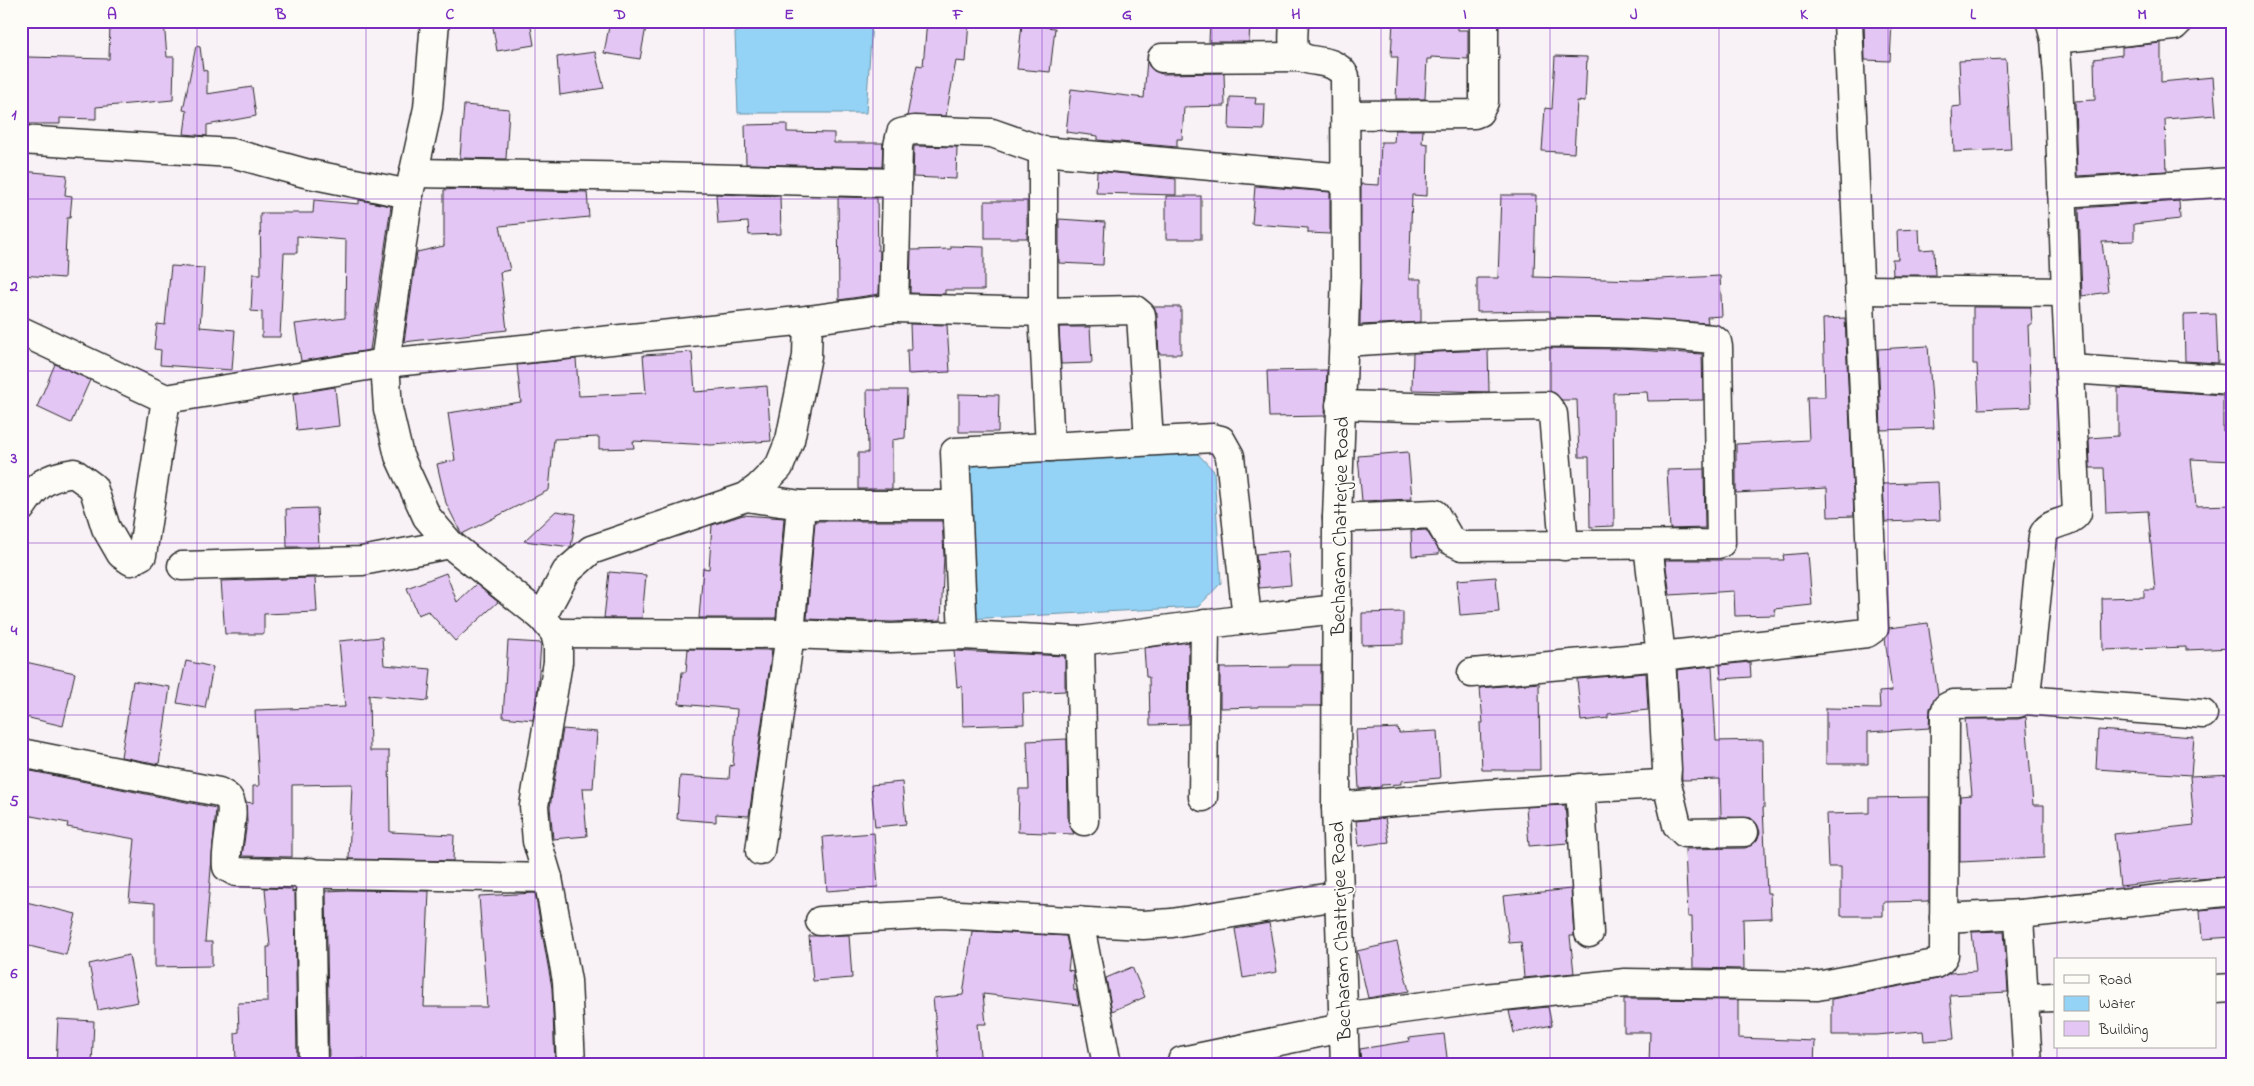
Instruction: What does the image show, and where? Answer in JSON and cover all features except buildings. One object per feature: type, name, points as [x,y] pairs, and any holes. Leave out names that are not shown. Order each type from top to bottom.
[{"type":"street","points":[[435,21],[428,108],[412,183],[385,363],[388,409],[399,456],[427,516],[450,544],[548,625],[558,646],[558,662],[534,806],[537,841],[548,878],[567,981],[571,1065]]},
{"type":"street","points":[[1294,21],[1294,45],[1297,53],[1302,57]]},
{"type":"street","points":[[1346,115],[1474,114],[1479,112],[1484,102],[1484,21]]},
{"type":"street","points":[[1472,674],[1661,656],[1867,633],[1874,628],[1868,523],[1861,290],[1852,140],[1848,21]]},
{"type":"street","points":[[2024,700],[2043,536],[2049,526],[2072,518],[2077,513],[2058,76],[2052,30],[2174,26],[2179,21]]},
{"type":"street","points":[[1162,58],[1302,57]]},
{"type":"street","name":"Becharam Chatterjee Road","points":[[1302,57],[1336,66],[1341,69],[1345,76],[1346,275],[1336,518],[1337,896],[1345,1065]]},
{"type":"street","points":[[894,308],[898,146],[901,133],[914,130],[992,133],[1043,151],[1345,178]]},
{"type":"street","points":[[21,140],[232,152],[305,173],[412,183],[897,183]]},
{"type":"street","points":[[1043,151],[1044,312],[1050,446]]},
{"type":"street","points":[[2062,192],[2233,182]]},
{"type":"street","points":[[1861,290],[2066,292]]},
{"type":"street","points":[[21,331],[166,399],[385,363],[808,320],[894,308],[1044,312],[1135,310],[1140,315],[1149,441]]},
{"type":"street","points":[[548,625],[566,572],[591,550],[746,498],[780,468],[790,440],[807,356],[808,320]]},
{"type":"street","points":[[1336,518],[1430,513],[1438,516],[1450,540],[1462,546],[1721,543],[1718,347],[1717,342],[1713,339],[1602,333],[1428,337],[1343,342]]},
{"type":"street","points":[[2070,369],[2233,380]]},
{"type":"street","points":[[21,508],[31,493],[41,483],[54,476],[74,473],[94,487],[106,528],[121,554],[131,561],[142,555],[166,399]]},
{"type":"street","points":[[1340,405],[1448,408],[1547,406],[1553,414],[1564,546]]},
{"type":"street","points":[[963,635],[955,452],[1050,446],[1213,438],[1220,440],[1226,446],[1230,456],[1248,619]]},
{"type":"street","points":[[746,498],[801,504],[957,505]]},
{"type":"street","points":[[760,851],[790,634],[801,504]]},
{"type":"street","points":[[182,566],[362,561],[450,544]]},
{"type":"street","points":[[1648,545],[1661,656],[1668,769],[1666,780],[1678,825],[1685,833],[1744,832]]},
{"type":"street","points":[[548,625],[892,638],[963,635],[1080,642],[1204,624],[1337,609]]},
{"type":"street","points":[[1202,797],[1204,624]]},
{"type":"street","points":[[1080,642],[1084,821]]},
{"type":"street","points":[[1182,1061],[1342,1023],[1484,998],[1626,983],[1817,986],[1935,964],[1944,955],[1945,713],[1947,708],[1953,704],[2018,703],[2024,700],[2203,714]]},
{"type":"street","points":[[21,753],[219,792],[228,799],[232,812],[225,855],[227,867],[236,872],[548,878]]},
{"type":"street","points":[[1336,808],[1487,794],[1660,784],[1666,780]]},
{"type":"street","points":[[1580,788],[1589,933]]},
{"type":"street","points":[[310,872],[313,1065]]},
{"type":"street","points":[[1944,918],[2021,914],[2233,890]]},
{"type":"street","points":[[820,921],[941,914],[1143,925],[1172,924],[1337,896]]},
{"type":"street","points":[[2021,914],[2019,918],[2028,1065]]},
{"type":"street","points":[[1079,921],[1107,1065]]},
{"type":"street","points":[[2216,989],[2233,988]]},
{"type":"street","points":[[2023,998],[2054,997]]},
{"type":"water","points":[[757,21],[872,21],[866,113],[738,113],[735,33]]},
{"type":"water","points":[[1195,451],[1214,471],[1221,583],[1198,607],[968,619],[964,464]]}]
